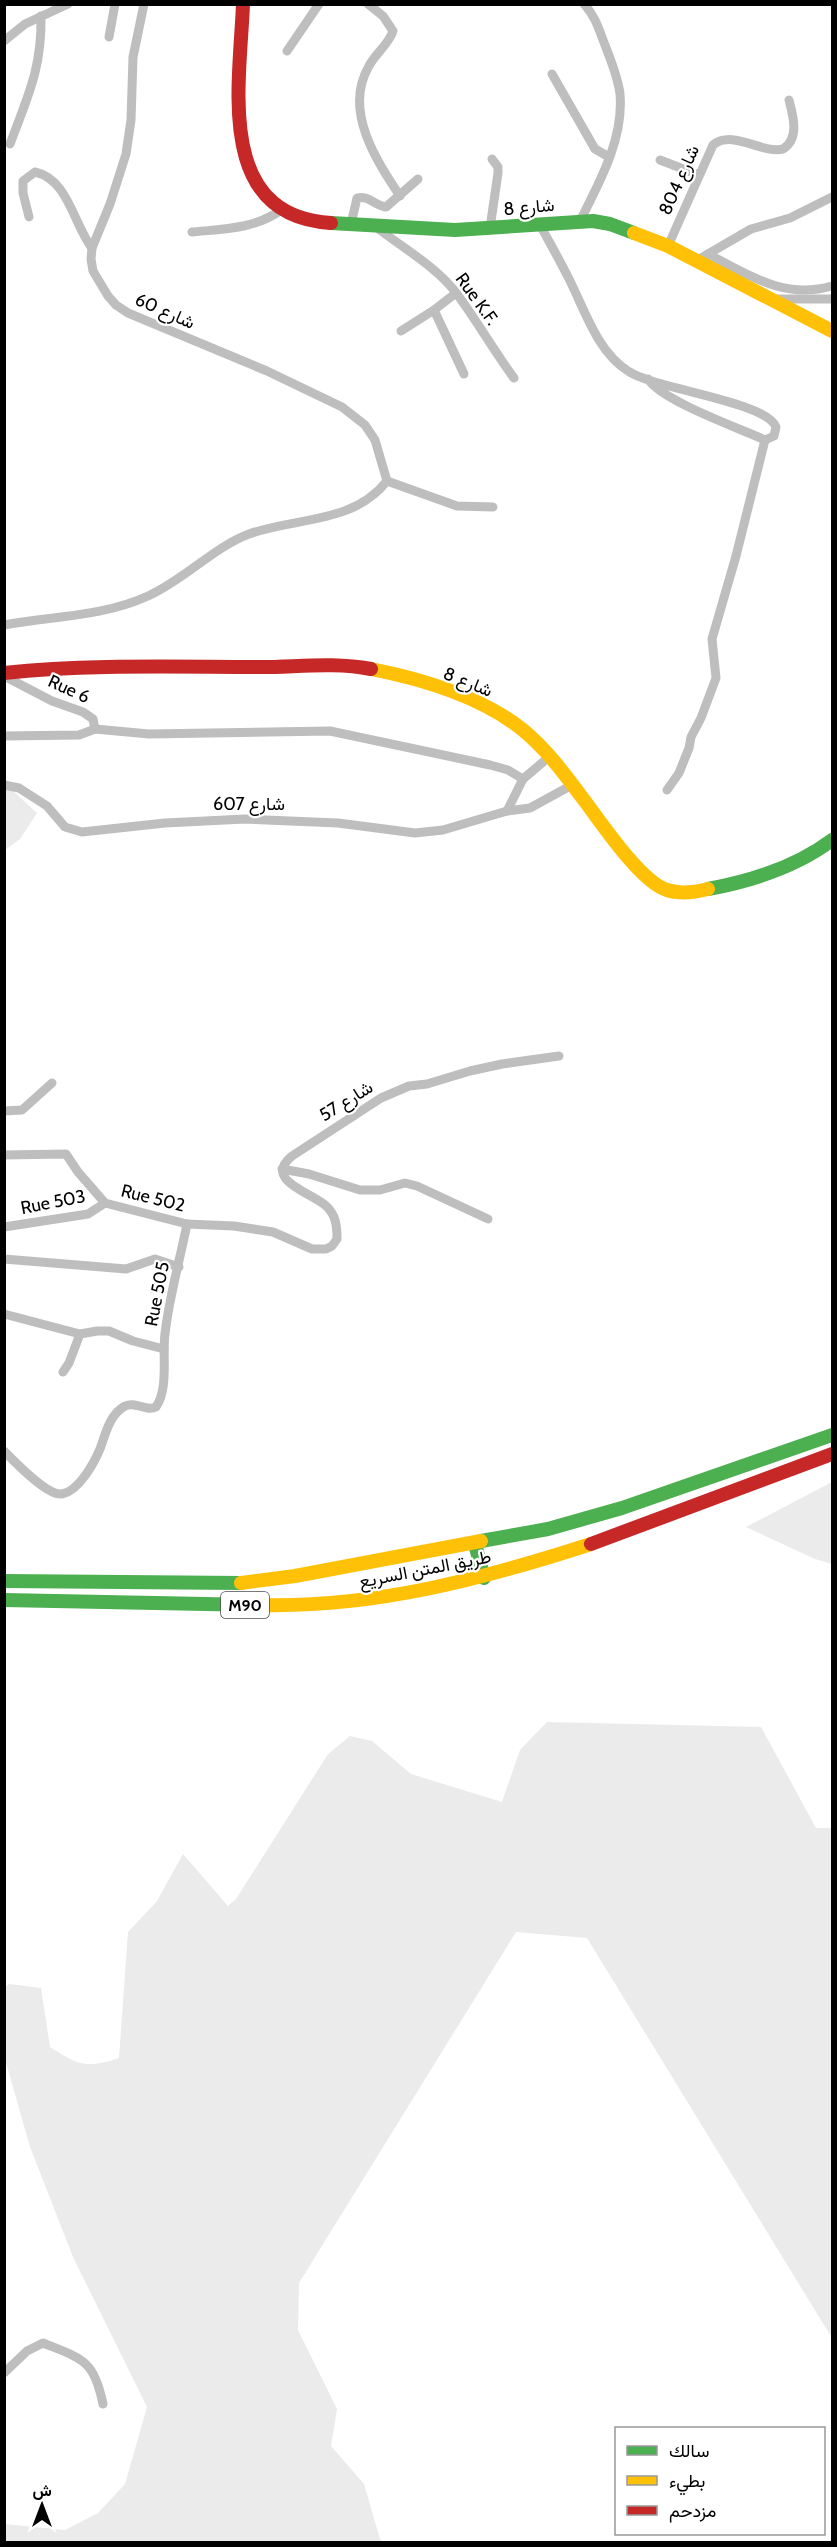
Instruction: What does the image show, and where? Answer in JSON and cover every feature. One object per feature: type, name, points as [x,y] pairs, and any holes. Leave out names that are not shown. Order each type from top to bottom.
[{"type":"main road","name":"شارع 8","points":[[243,4],[239,132],[242,151],[248,171],[269,201],[281,210],[297,218],[313,222],[455,230],[580,221],[610,224],[668,246],[766,299],[832,331]]},
{"type":"main road","name":"شارع 8","points":[[4,675],[46,668],[143,664],[368,668],[417,681],[491,710],[522,730],[572,784],[642,872],[657,886],[667,890],[684,892],[703,890],[747,880],[797,863],[832,840]]},
{"type":"main road","name":"طريق المتن السريع","points":[[4,1581],[252,1582],[475,1544],[548,1529],[622,1508],[832,1435]]},
{"type":"main road","name":"طريق المتن السريع","points":[[4,1600],[267,1606],[374,1599],[484,1578],[606,1540],[832,1454]]},
{"type":"main road","points":[[475,1544],[484,1578]]},
{"type":"street","points":[[4,41],[25,24],[53,7],[68,4]]},
{"type":"street","points":[[109,37],[115,4]]},
{"type":"street","points":[[92,248],[110,204],[126,154],[132,64],[144,4]]},
{"type":"street","points":[[286,51],[319,4]]},
{"type":"street","points":[[368,4],[383,16],[393,31],[368,67],[362,83],[360,107],[366,136],[377,162],[400,196]]},
{"type":"street","points":[[580,221],[609,157],[616,133],[620,93],[612,62],[596,18],[584,4]]},
{"type":"street","points":[[10,144],[35,79],[41,47],[41,16]]},
{"type":"street","points":[[552,74],[595,148],[609,157]]},
{"type":"street","name":"شارع 804","points":[[668,246],[710,150],[718,141],[732,140],[777,150],[789,145],[794,129],[789,100]]},
{"type":"street","points":[[490,228],[498,173],[498,167],[492,159]]},
{"type":"street","points":[[660,160],[699,175]]},
{"type":"street","points":[[28,217],[23,181],[35,172],[42,174],[58,187],[69,204],[82,235],[92,248]]},
{"type":"street","points":[[351,224],[357,198],[364,196],[386,207],[418,179]]},
{"type":"street","points":[[696,261],[752,229],[790,218],[832,197]]},
{"type":"street","points":[[192,232],[245,226],[265,220],[281,210]]},
{"type":"street","points":[[539,223],[598,336],[612,358],[630,373],[728,402],[768,418],[775,423],[774,436],[765,440],[670,397],[651,385],[648,379]]},
{"type":"street","name":"Rue K.F.","points":[[376,226],[423,262],[456,293],[514,378]]},
{"type":"street","name":"شارع 60","points":[[92,248],[93,271],[103,289],[116,305],[183,338],[305,388],[354,415],[365,425],[375,441],[387,481]]},
{"type":"street","points":[[708,254],[779,288],[809,290],[832,286]]},
{"type":"street","points":[[401,331],[456,293]]},
{"type":"street","points":[[766,299],[832,299]]},
{"type":"street","points":[[434,310],[464,374]]},
{"type":"street","points":[[667,790],[679,773],[691,737],[714,685],[716,669],[711,651],[712,639],[736,556],[765,440]]},
{"type":"street","points":[[4,626],[103,611],[147,597],[176,583],[238,539],[352,509],[379,491],[387,481],[457,506],[493,507]]},
{"type":"street","name":"Rue 6","points":[[4,675],[52,701],[83,712],[93,719],[95,729],[79,735],[4,736]]},
{"type":"street","points":[[95,729],[149,734],[330,731],[490,765],[508,770],[523,779]]},
{"type":"street","points":[[507,811],[523,779],[549,757]]},
{"type":"street","name":"شارع 607","points":[[4,785],[20,788],[47,806],[64,827],[81,832],[165,823],[245,819],[338,824],[415,833],[443,830],[507,811],[541,804],[572,784]]},
{"type":"street","name":"شارع 57","points":[[282,1169],[283,1164],[292,1156],[330,1129],[381,1098],[409,1086],[427,1084],[502,1064],[559,1056]]},
{"type":"street","points":[[4,1111],[22,1110],[52,1083]]},
{"type":"street","name":"Rue 502","points":[[4,1155],[66,1154],[78,1172],[105,1203],[187,1224],[265,1230],[312,1249],[320,1250],[332,1246],[337,1239],[336,1224],[332,1214],[325,1205],[286,1180],[282,1169]]},
{"type":"street","points":[[282,1169],[309,1174],[360,1190],[380,1190],[405,1183],[417,1186],[489,1219]]},
{"type":"street","name":"Rue 503","points":[[4,1227],[88,1214],[105,1203]]},
{"type":"street","name":"Rue 505","points":[[4,1314],[80,1334],[97,1330],[109,1331],[133,1341],[164,1349],[187,1224]]},
{"type":"street","points":[[4,1259],[126,1269],[155,1259],[179,1267]]},
{"type":"street","points":[[63,1372],[69,1363],[80,1334]]},
{"type":"street","points":[[4,1451],[22,1469],[55,1494],[68,1492],[94,1460],[105,1431],[121,1410],[132,1405],[148,1409],[156,1407],[166,1368],[164,1349]]},
{"type":"street","points":[[4,2373],[27,2351],[43,2343],[85,2362],[98,2380],[103,2404]]},
{"type":"shaded area","points":[[4,790],[12,790],[37,813],[20,839],[5,850]]},
{"type":"shaded area","points":[[832,1482],[832,1564],[815,1559],[746,1527]]},
{"type":"shaded area","points":[[547,1722],[761,1727],[816,1828],[832,1828],[832,2338],[587,1938],[516,1932],[299,2283],[298,2330],[337,2409],[331,2446],[364,2484],[380,2539],[383,2542],[5,2542],[5,2524],[65,2530],[98,2513],[125,2484],[147,2407],[73,2257],[30,2147],[5,2059],[5,1987],[9,1984],[41,1988],[50,2047],[83,2063],[98,2063],[119,2058],[128,1932],[157,1901],[183,1854],[228,1906],[236,1899],[328,1754],[350,1736],[372,1741],[411,1774],[502,1802],[520,1750]]},
{"type":"traffic: fast","points":[[331,223],[455,230],[593,221],[610,224],[634,233]]},
{"type":"traffic: fast","points":[[708,889],[773,872],[804,858],[832,840]]},
{"type":"traffic: fast","points":[[481,1541],[548,1529],[622,1508],[832,1435]]},
{"type":"traffic: fast","points":[[475,1544],[484,1578]]},
{"type":"traffic: fast","points":[[4,1581],[241,1583]]},
{"type":"traffic: fast","points":[[4,1600],[259,1605]]},
{"type":"traffic: slow","points":[[634,233],[668,246],[832,331]]},
{"type":"traffic: slow","points":[[371,669],[451,691],[507,718],[547,753],[621,849],[656,885],[672,891],[688,892],[708,889]]},
{"type":"traffic: slow","points":[[241,1583],[295,1576],[481,1541]]},
{"type":"traffic: slow","points":[[259,1605],[344,1602],[428,1589],[510,1569],[591,1544]]},
{"type":"traffic: jam","points":[[243,4],[239,107],[242,141],[251,172],[267,197],[294,215],[331,223]]},
{"type":"traffic: jam","points":[[4,673],[68,668],[132,667],[329,665],[371,669]]},
{"type":"traffic: jam","points":[[591,1544],[832,1454]]}]
